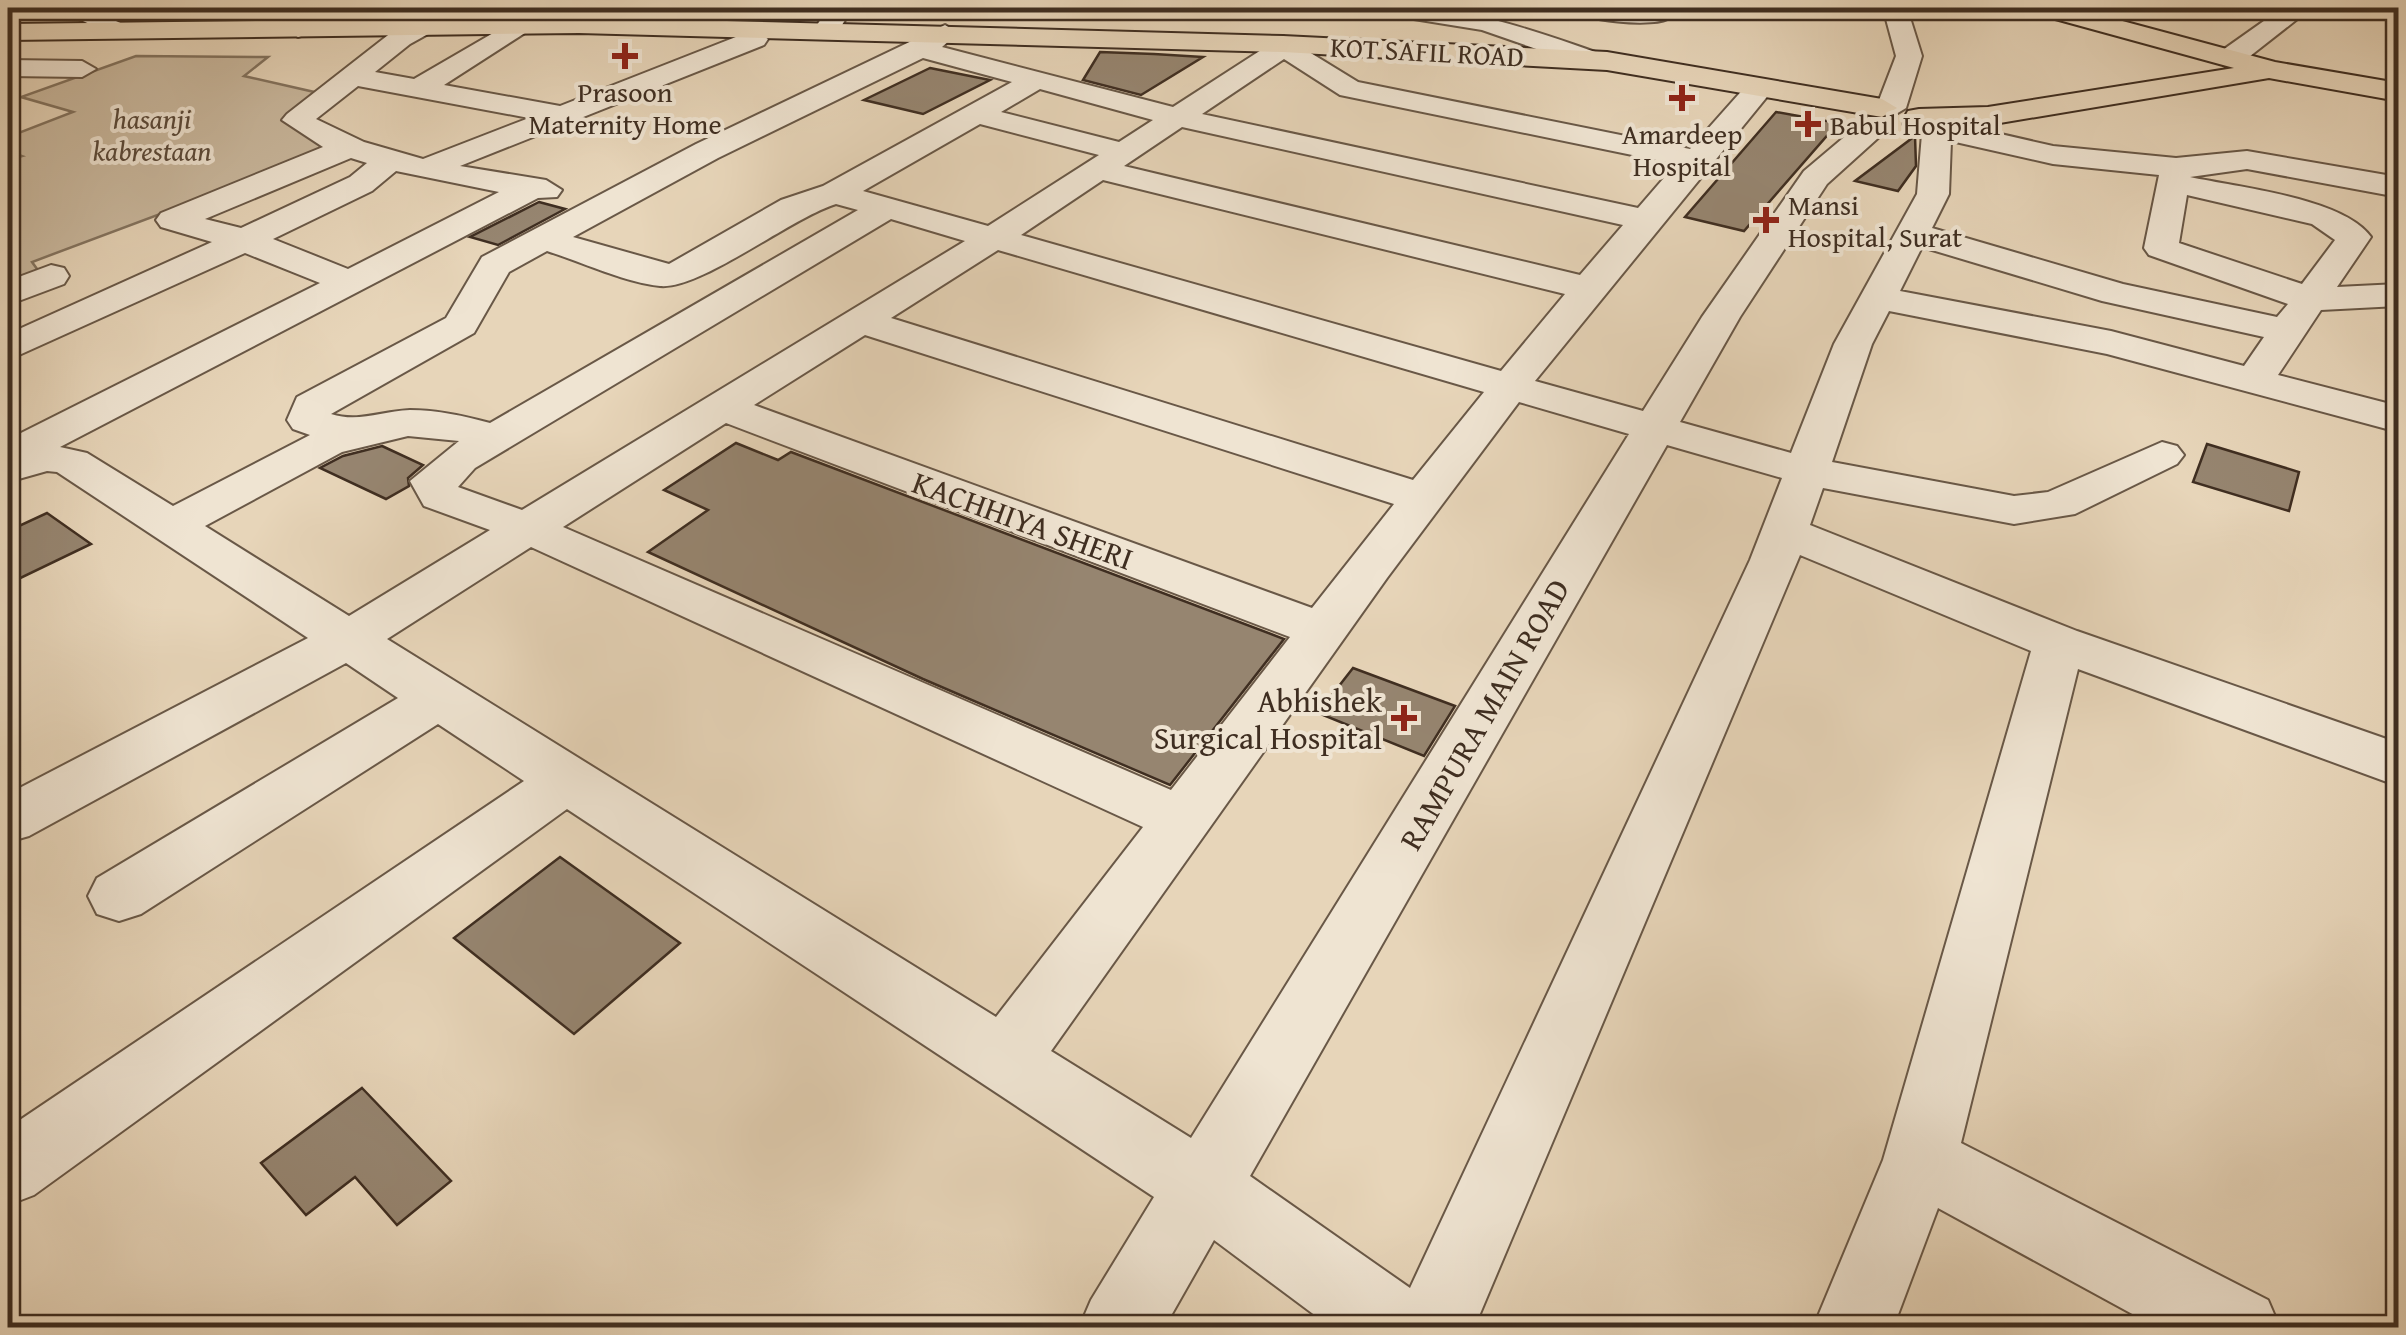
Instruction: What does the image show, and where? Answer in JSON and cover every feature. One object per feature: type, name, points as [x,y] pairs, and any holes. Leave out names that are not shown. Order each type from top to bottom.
[{"type":"main road","points":[[2046,8],[2274,70],[2398,92]]},
{"type":"main road","name":"KOT SAFIL ROAD","points":[[8,32],[124,30],[299,18],[410,33]]},
{"type":"main road","name":"KOT SAFIL ROAD","points":[[510,32],[579,25],[834,18],[932,42]]},
{"type":"main road","name":"KOT SAFIL ROAD","points":[[8,41],[510,32],[1588,59],[1761,84],[1899,117]]},
{"type":"main road","name":"KOT SAFIL ROAD","points":[[1285,50],[1591,68],[1899,117],[1988,116],[2274,70]]},
{"type":"street","points":[[66,8],[124,30]]},
{"type":"street","points":[[464,8],[410,33],[297,120],[352,146],[428,168],[617,200]]},
{"type":"street","points":[[579,25],[647,8],[707,8]]},
{"type":"street","points":[[1389,8],[1430,10],[1500,26],[1588,59]]},
{"type":"street","points":[[1578,8],[1656,17]]},
{"type":"street","points":[[1433,1328],[1785,532],[1853,344],[1933,194],[1899,117],[1909,56],[1895,8]]},
{"type":"street","points":[[2230,58],[2292,14],[2288,8]]},
{"type":"street","points":[[418,89],[510,32]]},
{"type":"street","points":[[428,168],[755,39]]},
{"type":"street","points":[[346,432],[308,420],[312,406],[462,324],[495,265],[707,151],[932,42],[1032,82],[1642,220]]},
{"type":"street","points":[[8,820],[349,639],[722,408],[1285,50],[1324,78],[1350,89],[1696,159]]},
{"type":"street","points":[[8,68],[82,69]]},
{"type":"street","points":[[355,77],[558,114]]},
{"type":"street","points":[[544,239],[660,276],[677,274],[793,206],[836,193],[1032,82]]},
{"type":"street","points":[[1004,1059],[1508,385],[1642,220],[1756,92]]},
{"type":"street","points":[[975,114],[1110,161],[1587,288]]},
{"type":"street","points":[[1899,117],[2053,155],[2174,174],[2324,217],[2354,237],[2254,381]]},
{"type":"street","name":"RAMPURA MAIN ROAD","points":[[1119,1328],[1652,426],[1815,178],[1899,117]]},
{"type":"street","points":[[350,282],[244,240],[173,220],[352,146]]},
{"type":"street","points":[[8,348],[360,184],[392,158]]},
{"type":"street","points":[[2174,174],[2247,160],[2398,187]]},
{"type":"street","points":[[2174,174],[2161,248],[2310,299],[2398,295]]},
{"type":"street","points":[[24,451],[533,188]]},
{"type":"street","points":[[836,193],[1806,471],[2014,510],[2038,510],[2162,455]]},
{"type":"street","points":[[886,208],[494,438],[432,481],[440,496],[527,528],[1183,820]]},
{"type":"street","points":[[1912,233],[2115,294],[2287,331]]},
{"type":"street","points":[[8,294],[51,276]]},
{"type":"street","points":[[1877,298],[2111,343],[2398,419]]},
{"type":"street","points":[[861,320],[1423,498]]},
{"type":"street","name":"KACHHIYA SHERI","points":[[722,408],[1324,631]]},
{"type":"street","points":[[170,526],[346,432],[385,423],[429,420],[461,424],[494,438]]},
{"type":"street","points":[[24,451],[71,462],[349,639],[1205,1188],[1399,1328]]},
{"type":"street","points":[[1785,532],[2059,643],[2398,765]]},
{"type":"street","points":[[1853,1328],[1920,1160],[2059,643]]},
{"type":"street","points":[[119,896],[439,698]]},
{"type":"street","points":[[8,1170],[568,780]]},
{"type":"street","points":[[1920,1160],[2240,1328]]},
{"type":"green space","name":"hasanji kabrestaan","points":[[136,56],[268,57],[244,76],[323,94],[288,121],[342,146],[32,262],[45,280],[8,293],[8,160],[22,156],[8,151],[8,137],[73,112],[21,97]]},
{"type":"building","points":[[1100,52],[1203,57],[1141,95],[1083,80]]},
{"type":"building","points":[[930,68],[990,80],[923,114],[864,100]]},
{"type":"building","points":[[1776,112],[1838,123],[1744,231],[1685,217]]},
{"type":"building","points":[[1915,136],[1916,166],[1898,191],[1855,181]]},
{"type":"building","points":[[539,202],[565,209],[498,245],[470,237]]},
{"type":"building","points":[[736,443],[778,460],[791,452],[1284,639],[1170,785],[923,679],[648,552],[708,510],[664,490]]},
{"type":"building","points":[[2207,444],[2299,472],[2289,511],[2193,482]]},
{"type":"building","points":[[382,446],[423,465],[408,478],[409,486],[386,499],[320,468],[343,456]]},
{"type":"building","points":[[47,513],[91,544],[8,584],[8,531]]},
{"type":"building","points":[[1353,668],[1455,706],[1424,756],[1318,713]]},
{"type":"building","points":[[560,857],[680,943],[574,1034],[454,938]]},
{"type":"building","points":[[362,1088],[451,1181],[397,1225],[355,1177],[306,1215],[261,1163]]},
{"type":"place","name":"Prasoon Maternity Home","points":[[625,56]]},
{"type":"place","name":"Amardeep Hospital","points":[[1682,98]]},
{"type":"place","name":"Babul Hospital","points":[[1808,124]]},
{"type":"place","name":"Mansi Hospital, Surat","points":[[1766,220]]},
{"type":"place","name":"Abhishek Surgical Hospital","points":[[1404,718]]}]
